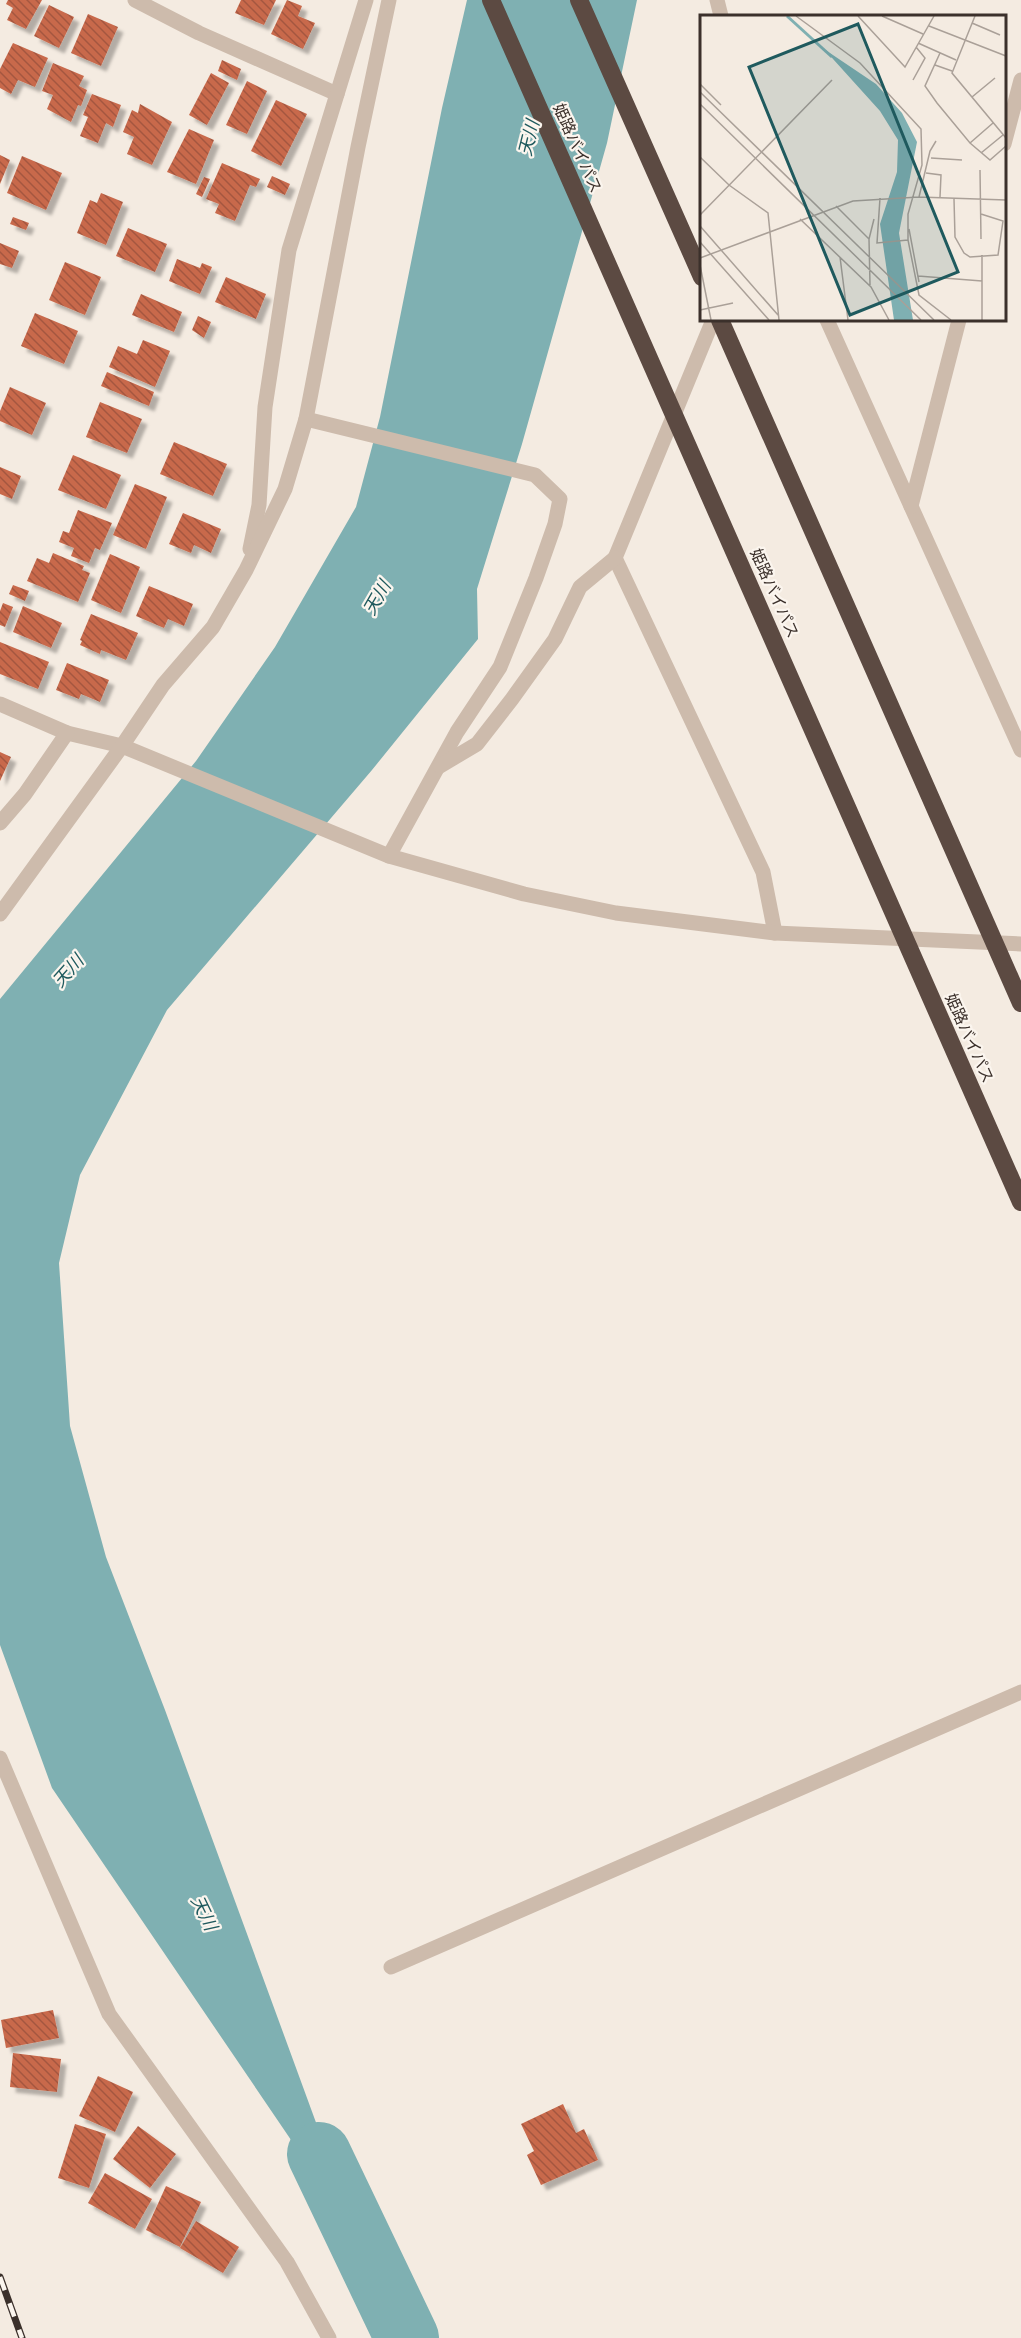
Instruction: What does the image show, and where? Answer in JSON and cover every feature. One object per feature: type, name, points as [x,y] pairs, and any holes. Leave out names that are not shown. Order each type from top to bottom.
[{"type":"highway","name":"姫路バイパス","points":[[491,0],[1021,1202]]},
{"type":"highway","points":[[579,0],[700,273]]},
{"type":"highway","points":[[720,321],[1021,1004]]},
{"type":"street","points":[[135,0],[200,33],[336,94]]},
{"type":"street","points":[[246,570],[259,505],[265,407],[289,250],[366,0]]},
{"type":"street","points":[[0,914],[122,746],[163,685],[213,627],[246,570],[285,489],[306,418],[389,0]]},
{"type":"street","points":[[717,0],[721,15]]},
{"type":"street","points":[[1006,140],[1021,80]]},
{"type":"street","points":[[440,766],[477,744],[555,639],[580,587],[615,558],[713,321]]},
{"type":"street","points":[[826,321],[1021,750]]},
{"type":"street","points":[[911,506],[959,321]]},
{"type":"street","points":[[306,418],[535,475],[560,499],[555,524],[536,578],[500,667],[457,732],[389,856]]},
{"type":"street","points":[[615,558],[763,872],[775,933]]},
{"type":"street","points":[[0,704],[67,733],[122,746],[338,837],[389,856],[524,894],[616,913],[775,933],[1021,944]]},
{"type":"street","points":[[0,823],[25,794],[67,733]]},
{"type":"street","points":[[392,1967],[1021,1692]]},
{"type":"street","points":[[0,1758],[109,2014],[287,2262],[329,2338]]},
{"type":"water","points":[[467,0],[637,0],[607,143],[522,444],[477,589],[478,639],[372,770],[167,1010],[80,1175],[59,1263],[70,1426],[106,1557],[165,1710],[359,2240],[52,1788],[0,1645],[0,999],[196,761],[275,647],[356,507],[380,417],[442,108]]},
{"type":"building","points":[[8,0],[42,0],[26,29],[7,20],[13,8],[6,4]]},
{"type":"building","points":[[241,0],[276,0],[264,25],[235,13]]},
{"type":"building","points":[[287,0],[302,6],[298,16],[315,23],[303,49],[271,34]]},
{"type":"building","points":[[49,5],[74,17],[59,48],[34,36]]},
{"type":"building","points":[[88,14],[118,27],[101,66],[71,53]]},
{"type":"building","points":[[13,43],[48,58],[35,87],[18,80],[11,94],[0,88],[0,69]]},
{"type":"building","points":[[222,60],[241,69],[237,80],[218,71]]},
{"type":"building","points":[[53,63],[84,76],[79,86],[87,90],[71,122],[47,109],[53,95],[42,91]]},
{"type":"building","points":[[211,73],[229,83],[207,125],[189,115]]},
{"type":"building","points":[[247,81],[267,91],[247,134],[226,125]]},
{"type":"building","points":[[92,94],[121,105],[113,127],[106,123],[98,143],[80,136],[88,117],[83,115]]},
{"type":"building","points":[[276,100],[307,114],[281,166],[251,151]]},
{"type":"building","points":[[140,104],[172,122],[152,165],[127,154],[134,137],[123,132],[132,110],[138,113]]},
{"type":"building","points":[[189,129],[214,140],[196,184],[167,172]]},
{"type":"building","points":[[0,155],[10,160],[0,184]]},
{"type":"building","points":[[22,156],[62,173],[46,210],[7,193]]},
{"type":"building","points":[[222,163],[260,179],[256,187],[250,185],[235,221],[215,213],[219,204],[206,199]]},
{"type":"building","points":[[272,176],[290,184],[285,195],[267,187]]},
{"type":"building","points":[[204,177],[210,179],[202,197],[196,194]]},
{"type":"building","points":[[101,193],[123,202],[106,245],[77,233],[90,200],[97,203]]},
{"type":"building","points":[[13,217],[29,223],[26,230],[10,224]]},
{"type":"building","points":[[128,228],[167,244],[155,272],[116,256]]},
{"type":"building","points":[[0,243],[19,251],[12,268],[0,264]]},
{"type":"building","points":[[177,259],[200,268],[202,263],[212,267],[200,294],[169,281]]},
{"type":"building","points":[[65,262],[101,277],[85,315],[49,300]]},
{"type":"building","points":[[226,277],[266,294],[256,319],[215,302]]},
{"type":"building","points":[[141,294],[182,312],[174,332],[132,315]]},
{"type":"building","points":[[35,313],[78,331],[64,364],[21,346]]},
{"type":"building","points":[[198,316],[211,322],[204,338],[192,330]]},
{"type":"building","points":[[143,340],[170,351],[155,387],[109,367],[118,346],[137,354]]},
{"type":"building","points":[[107,372],[154,392],[149,406],[101,386]]},
{"type":"building","points":[[10,387],[46,403],[32,435],[0,421],[0,411]]},
{"type":"building","points":[[100,402],[142,419],[127,453],[86,437]]},
{"type":"building","points":[[174,442],[227,464],[213,496],[160,474]]},
{"type":"building","points":[[73,455],[121,475],[106,509],[58,490]]},
{"type":"building","points":[[0,467],[21,476],[12,499],[0,494]]},
{"type":"building","points":[[135,484],[167,497],[146,549],[113,535]]},
{"type":"building","points":[[78,510],[112,523],[100,550],[95,548],[89,563],[71,556],[74,548],[59,542],[63,531],[69,533]]},
{"type":"building","points":[[183,513],[221,529],[211,553],[194,545],[191,553],[169,544]]},
{"type":"building","points":[[53,553],[84,566],[82,570],[90,573],[78,602],[27,581],[37,558],[49,563]]},
{"type":"building","points":[[110,554],[140,567],[121,613],[91,600]]},
{"type":"building","points":[[13,585],[29,591],[25,601],[9,594]]},
{"type":"building","points":[[149,586],[193,604],[184,626],[168,619],[164,628],[136,616]]},
{"type":"building","points":[[3,603],[13,607],[5,627],[0,625],[0,611]]},
{"type":"building","points":[[23,606],[62,623],[51,648],[13,632]]},
{"type":"building","points":[[91,614],[138,633],[126,660],[101,650],[100,654],[80,645]]},
{"type":"building","points":[[0,642],[49,662],[38,689],[0,674]]},
{"type":"building","points":[[67,663],[109,680],[100,702],[81,694],[79,699],[56,690]]},
{"type":"building","points":[[0,752],[11,757],[0,781]]},
{"type":"building","points":[[53,2010],[59,2038],[6,2048],[1,2020]]},
{"type":"building","points":[[13,2053],[61,2059],[57,2092],[10,2087]]},
{"type":"building","points":[[98,2076],[133,2092],[115,2132],[79,2116]]},
{"type":"building","points":[[563,2104],[576,2133],[584,2129],[598,2160],[541,2185],[527,2155],[534,2151],[521,2124]]},
{"type":"building","points":[[75,2124],[106,2134],[89,2188],[58,2178]]},
{"type":"building","points":[[138,2126],[176,2154],[150,2188],[113,2159]]},
{"type":"building","points":[[105,2173],[152,2199],[135,2229],[88,2203]]},
{"type":"building","points":[[166,2186],[201,2202],[180,2247],[146,2230]]},
{"type":"building","points":[[196,2221],[239,2247],[223,2273],[180,2248]]},
{"type":"waterway","name":"天川","points":[[319,2154],[407,2338]]},
{"type":"railway","points":[[0,2277],[22,2338]]}]
